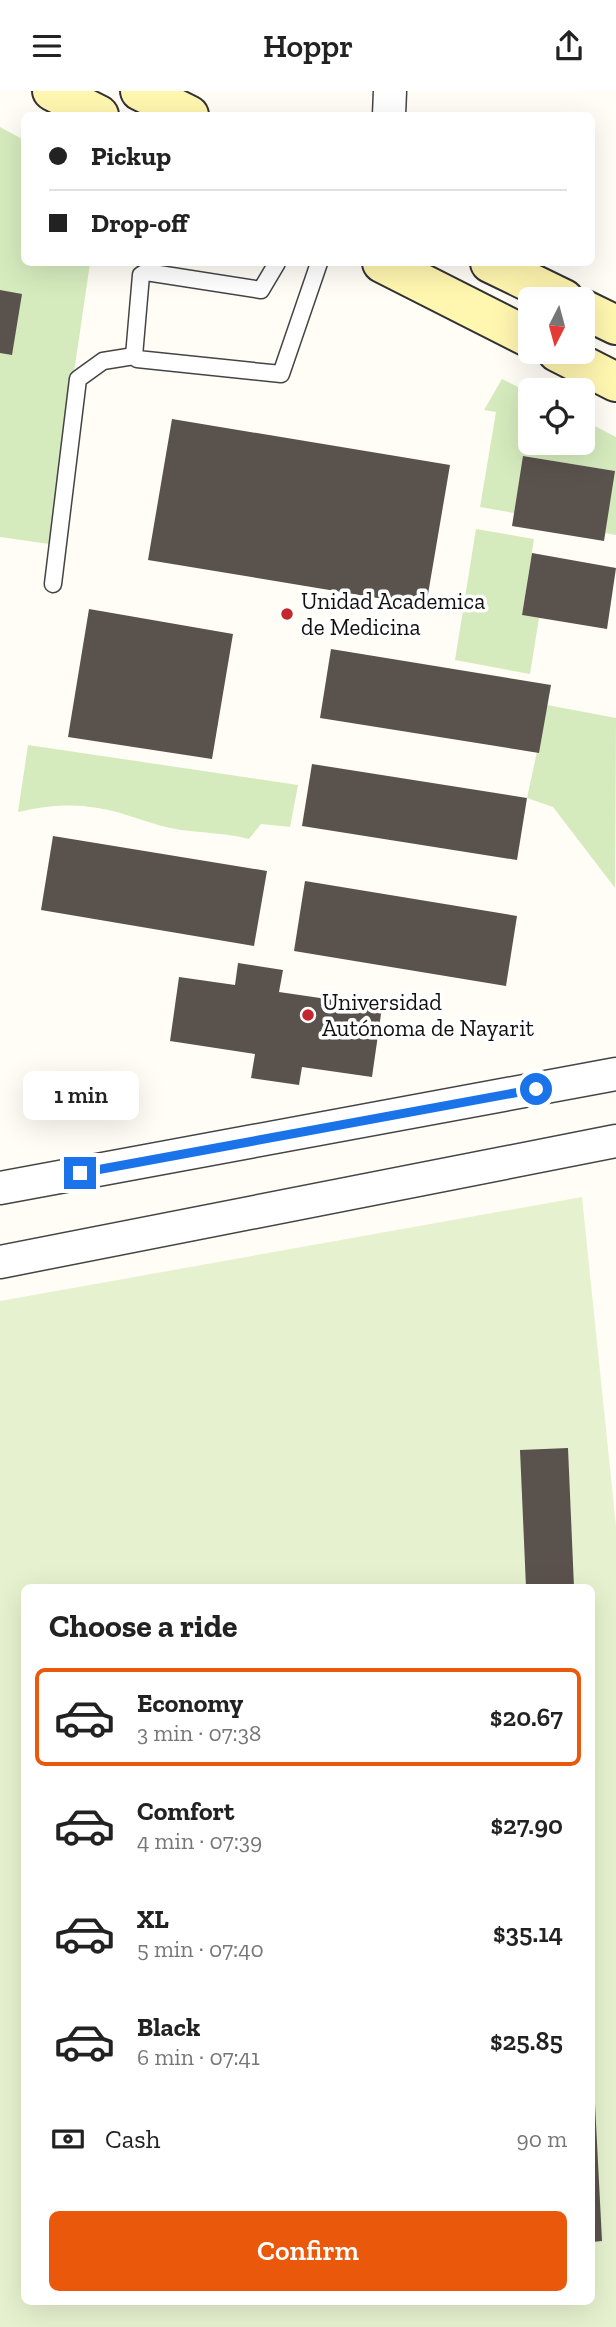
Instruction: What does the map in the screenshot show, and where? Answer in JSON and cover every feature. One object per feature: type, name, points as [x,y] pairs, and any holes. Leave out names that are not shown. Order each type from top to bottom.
[{"type":"main road","points":[[52,91],[93,112]]},
{"type":"main road","points":[[388,266],[518,332]]},
{"type":"main road","points":[[496,266],[539,287]]},
{"type":"main road","points":[[595,315],[616,325]]},
{"type":"main road","points":[[581,364],[616,382]]},
{"type":"street","points":[[389,112],[390,91]]},
{"type":"street","points":[[0,1188],[616,1074]]},
{"type":"street","points":[[0,1262],[616,1141]]},
{"type":"lane","points":[[134,356],[141,275],[146,272],[261,290],[274,266]]},
{"type":"lane","points":[[53,585],[78,379],[103,361],[134,356],[151,361],[281,375],[318,266]]},
{"type":"green space","points":[[0,127],[21,138],[21,266],[90,266],[49,544],[0,537]]},
{"type":"green space","points":[[502,379],[518,387],[518,455],[595,455],[595,426],[616,437],[616,535],[605,533],[614,471],[524,456],[514,513],[480,507],[496,412],[484,410]]},
{"type":"green space","points":[[476,529],[534,539],[522,615],[539,618],[530,674],[455,660]]},
{"type":"green space","points":[[547,705],[616,718],[615,888],[553,807],[527,798]]},
{"type":"green space","points":[[28,745],[298,785],[290,827],[261,824],[249,839],[170,828],[88,806],[58,806],[18,812]]},
{"type":"green space","points":[[582,1197],[616,1526],[616,2327],[0,2327],[0,1301]]},
{"type":"building","points":[[0,290],[22,294],[12,355],[0,353]]},
{"type":"building","points":[[172,419],[450,465],[426,606],[148,560]]},
{"type":"building","points":[[523,456],[615,471],[604,541],[512,526]]},
{"type":"building","points":[[532,553],[616,568],[607,629],[522,615]]},
{"type":"building","points":[[89,609],[233,634],[212,759],[68,737]]},
{"type":"building","points":[[331,649],[551,685],[539,753],[320,718]]},
{"type":"building","points":[[312,764],[527,798],[517,860],[302,826]]},
{"type":"building","points":[[53,836],[267,871],[254,946],[41,910]]},
{"type":"building","points":[[305,881],[517,916],[506,986],[294,951]]},
{"type":"building","points":[[238,963],[283,970],[279,992],[382,1007],[372,1077],[302,1067],[299,1085],[251,1078],[255,1054],[170,1041],[179,977],[235,985]]},
{"type":"building","points":[[568,1448],[574,1584],[526,1584],[520,1450]]},
{"type":"building","points":[[595,2104],[602,2241],[595,2242]]},
{"type":"place","name":"Unidad Academica de Medicina","points":[[287,614]]},
{"type":"place","name":"Universidad Autónoma de Nayarit","points":[[308,1015]]},
{"type":"route","points":[[80,1173],[536,1089]]}]
